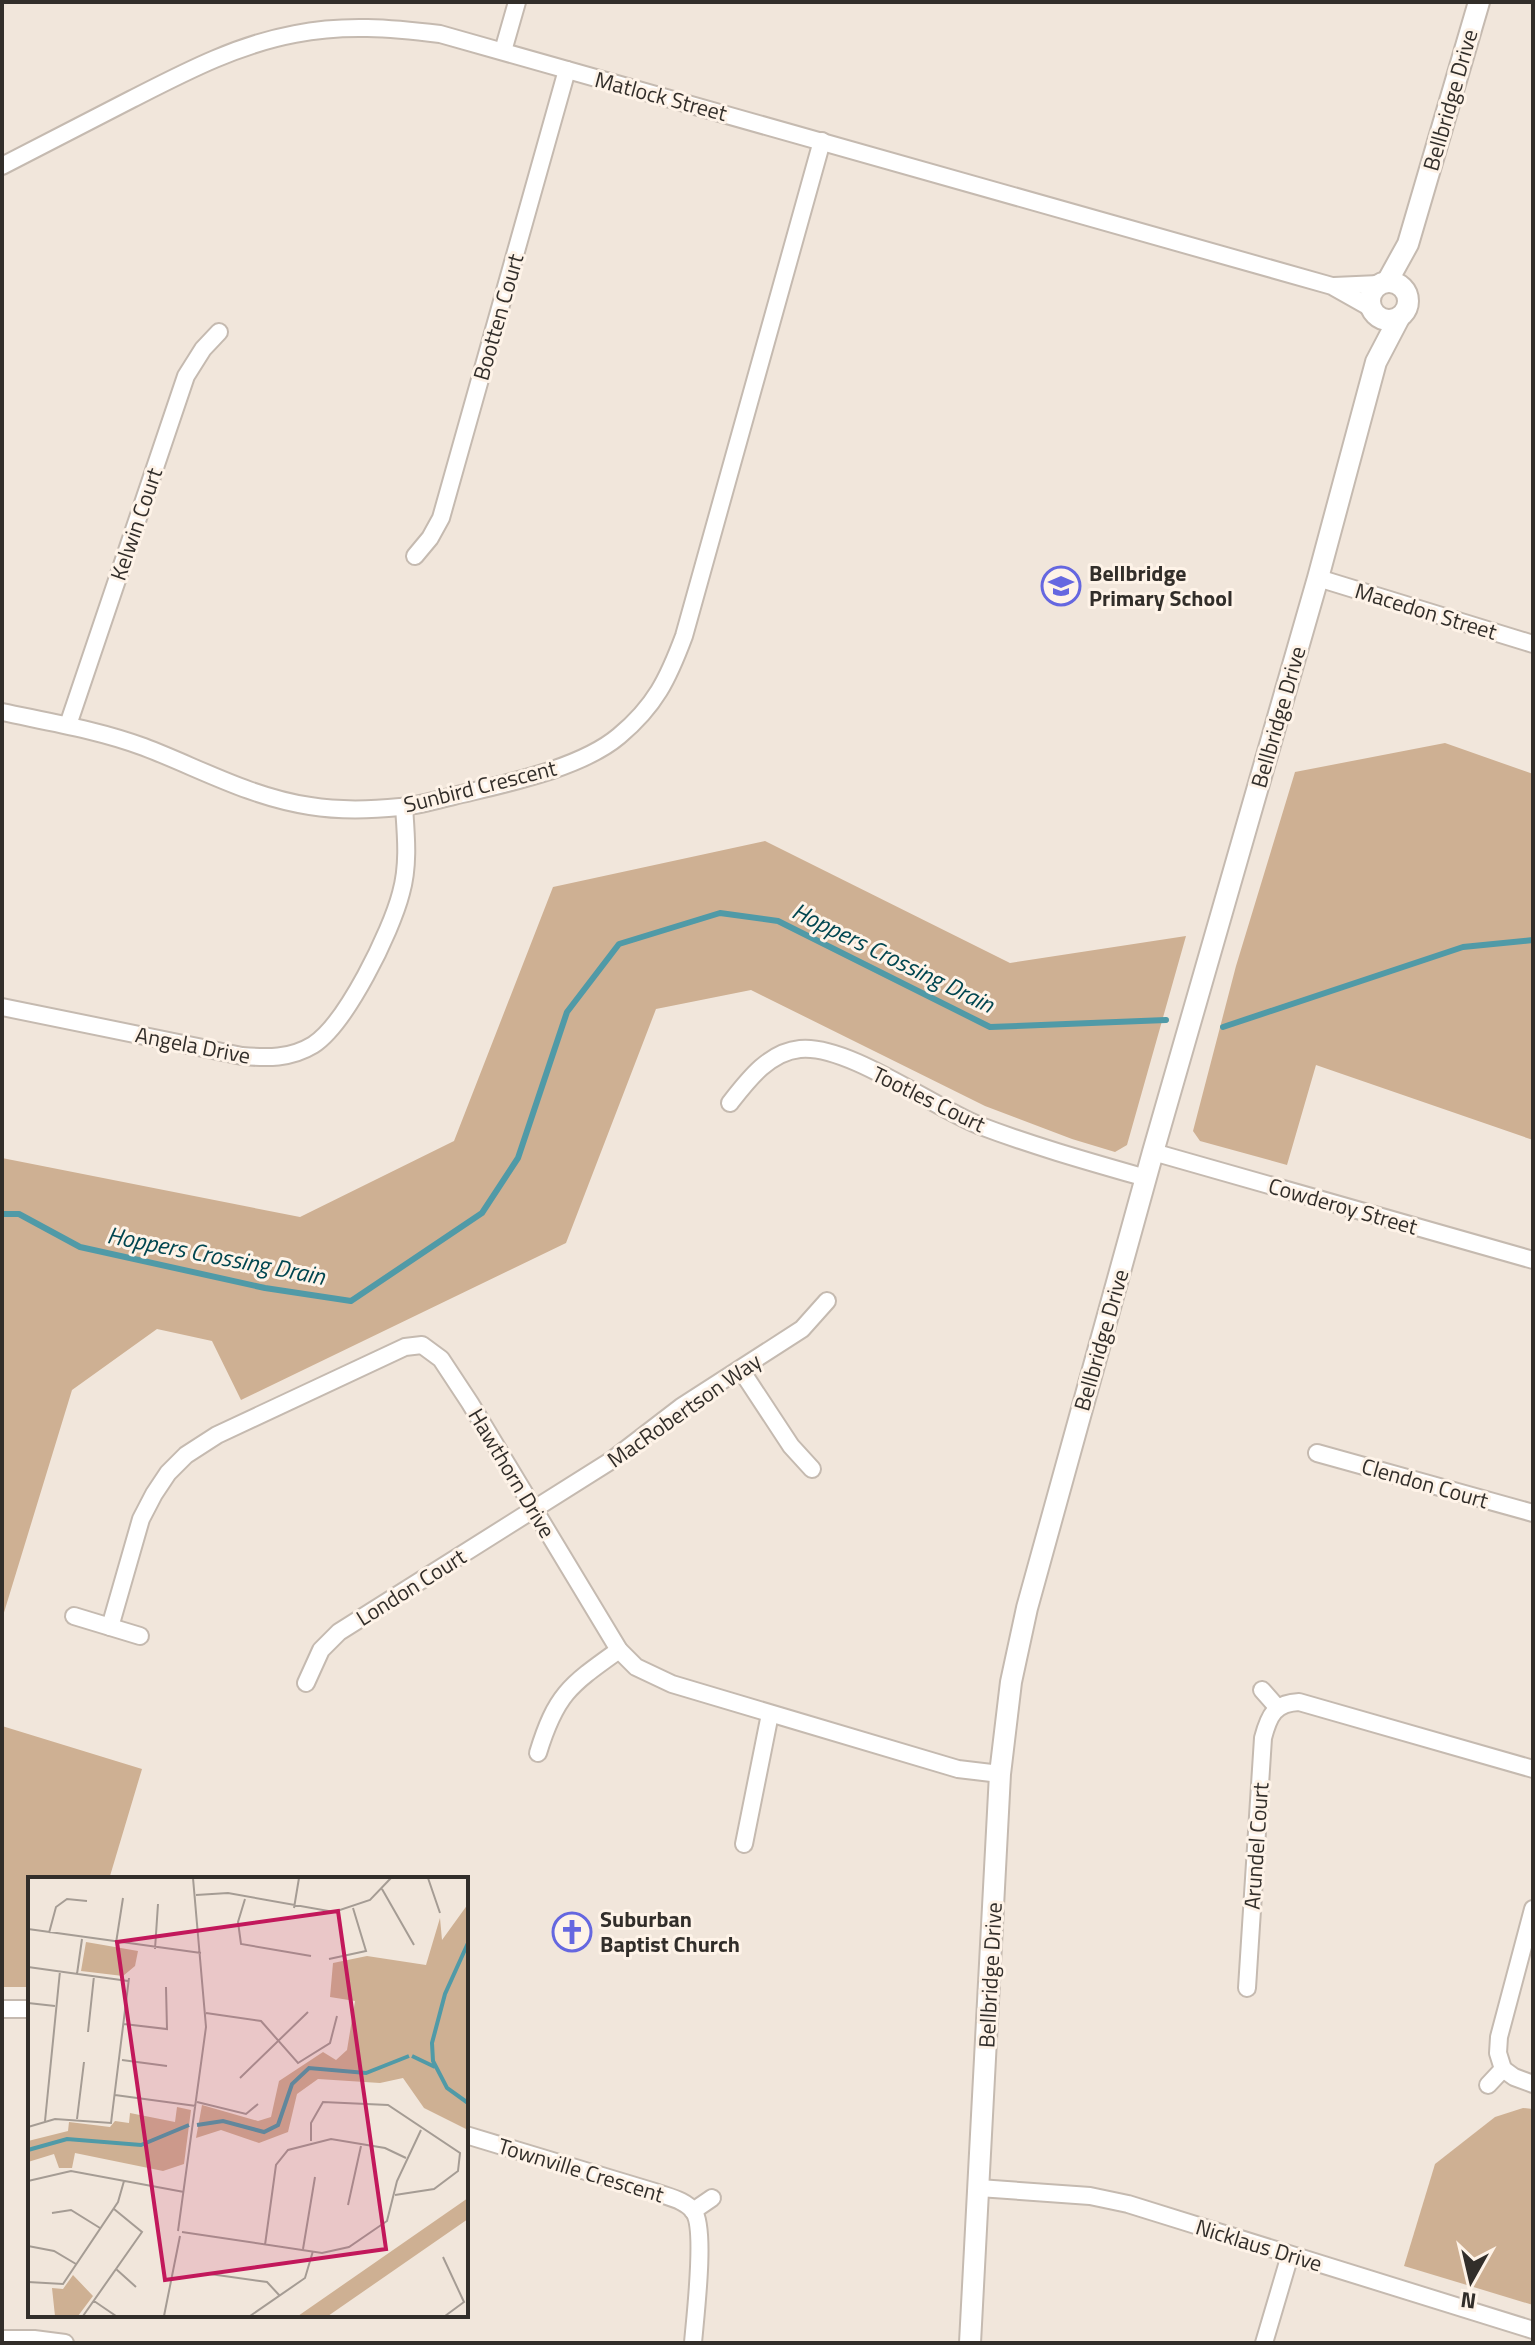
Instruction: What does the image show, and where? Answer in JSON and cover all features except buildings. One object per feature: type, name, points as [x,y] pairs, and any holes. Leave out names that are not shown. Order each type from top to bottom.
[{"type":"street","points":[[503,51],[517,2]]},
{"type":"street","name":"Bellbridge Drive","points":[[1383,283],[1408,244],[1479,2]]},
{"type":"street","name":"Matlock Street","points":[[2,166],[201,64],[248,45],[338,28],[385,27],[440,34],[503,51],[1332,286],[1373,311]]},
{"type":"street","name":"Bootten Court","points":[[415,556],[441,518],[567,70]]},
{"type":"street","name":"Sunbird Crescent","points":[[2,712],[68,725],[142,747],[232,785],[272,798],[348,811],[404,807],[519,780],[572,762],[617,738],[647,709],[669,677],[684,636],[822,141]]},
{"type":"street","name":"Bellbridge Drive","points":[[1408,244],[1408,295]]},
{"type":"street","points":[[1383,283],[1400,285],[1408,295],[1407,308],[1399,318],[1386,320],[1373,311],[1370,295],[1383,283]]},
{"type":"street","name":"Matlock Street","points":[[1332,286],[1383,283]]},
{"type":"street","name":"Bellbridge Drive","points":[[1373,311],[1376,362]]},
{"type":"street","name":"Bellbridge Drive","points":[[970,2343],[1000,1774],[1011,1682],[1027,1608],[1153,1152],[1318,578],[1376,362],[1399,318]]},
{"type":"street","name":"Kelwin Court","points":[[68,725],[186,376],[203,349],[219,332]]},
{"type":"street","name":"Macedon Street","points":[[1318,578],[1533,644]]},
{"type":"street","name":"Angela Drive","points":[[2,1007],[242,1056],[288,1056],[312,1045],[332,1029],[350,1002],[402,892],[406,851],[404,807]]},
{"type":"street","name":"Tootles Court","points":[[730,1103],[764,1065],[780,1054],[800,1049],[825,1050],[850,1059],[975,1124],[1051,1151],[1146,1178]]},
{"type":"street","name":"Cowderoy Street","points":[[1153,1152],[1533,1260]]},
{"type":"street","name":"MacRobertson Way","points":[[534,1510],[612,1460],[681,1407],[802,1329],[827,1301]]},
{"type":"street","name":"Hawthorn Drive","points":[[110,1627],[141,1519],[168,1473],[186,1455],[217,1435],[413,1345],[430,1349],[441,1359],[619,1650],[636,1667],[652,1676],[770,1714],[958,1769],[1000,1774]]},
{"type":"street","points":[[741,1370],[791,1446],[812,1469]]},
{"type":"street","name":"Clendon Court","points":[[1317,1453],[1533,1513]]},
{"type":"street","name":"London Court","points":[[306,1683],[321,1650],[339,1632],[534,1510]]},
{"type":"street","points":[[74,1616],[140,1636]]},
{"type":"street","points":[[538,1753],[549,1719],[560,1700],[578,1680],[619,1650]]},
{"type":"street","points":[[1262,1690],[1277,1707],[1287,1702],[1299,1702],[1533,1769]]},
{"type":"street","name":"Arundel Court","points":[[1247,1988],[1263,1738],[1268,1719],[1277,1707]]},
{"type":"street","points":[[744,1844],[770,1714]]},
{"type":"street","points":[[1533,1909],[1499,2037],[1498,2053],[1503,2069],[1533,2084]]},
{"type":"street","points":[[2,2009],[28,2009]]},
{"type":"street","points":[[1488,2085],[1503,2069]]},
{"type":"street","name":"Townville Crescent","points":[[468,2136],[655,2192],[682,2202],[693,2211]]},
{"type":"street","name":"Nicklaus Drive","points":[[979,2188],[1090,2196],[1128,2204],[1533,2330]]},
{"type":"street","points":[[693,2343],[700,2236],[693,2211],[712,2198]]},
{"type":"street","points":[[1264,2343],[1290,2255]]},
{"type":"street","points":[[2,2339],[65,2343]]},
{"type":"shaded area","points":[[1445,743],[1533,774],[1533,1140],[1316,1065],[1287,1165],[1200,1141],[1193,1131],[1236,966],[1295,772]]},
{"type":"shaded area","points":[[765,841],[1010,963],[1186,936],[1127,1145],[1115,1152],[985,1106],[751,990],[656,1009],[566,1243],[241,1400],[212,1341],[157,1329],[72,1390],[2,1619],[2,1158],[300,1217],[454,1141],[553,887]]},
{"type":"shaded area","points":[[2,1726],[142,1769],[110,1876],[114,1877],[28,1877],[28,1987],[2,1987]]},
{"type":"shaded area","points":[[1523,2108],[1533,2109],[1533,2305],[1404,2266],[1435,2164],[1495,2117]]},
{"type":"waterway","name":"Hoppers Crossing Drain","points":[[2,1214],[19,1214],[80,1247],[265,1288],[351,1301],[482,1213],[518,1158],[567,1012],[619,944],[720,913],[778,921],[990,1027],[1166,1020]]},
{"type":"waterway","name":"Hoppers Crossing Drain","points":[[1223,1027],[1463,947],[1533,940]]},
{"type":"place","name":"Bellbridge Primary School","points":[[1061,586]]},
{"type":"place","name":"Suburban Baptist Church","points":[[572,1932]]}]
